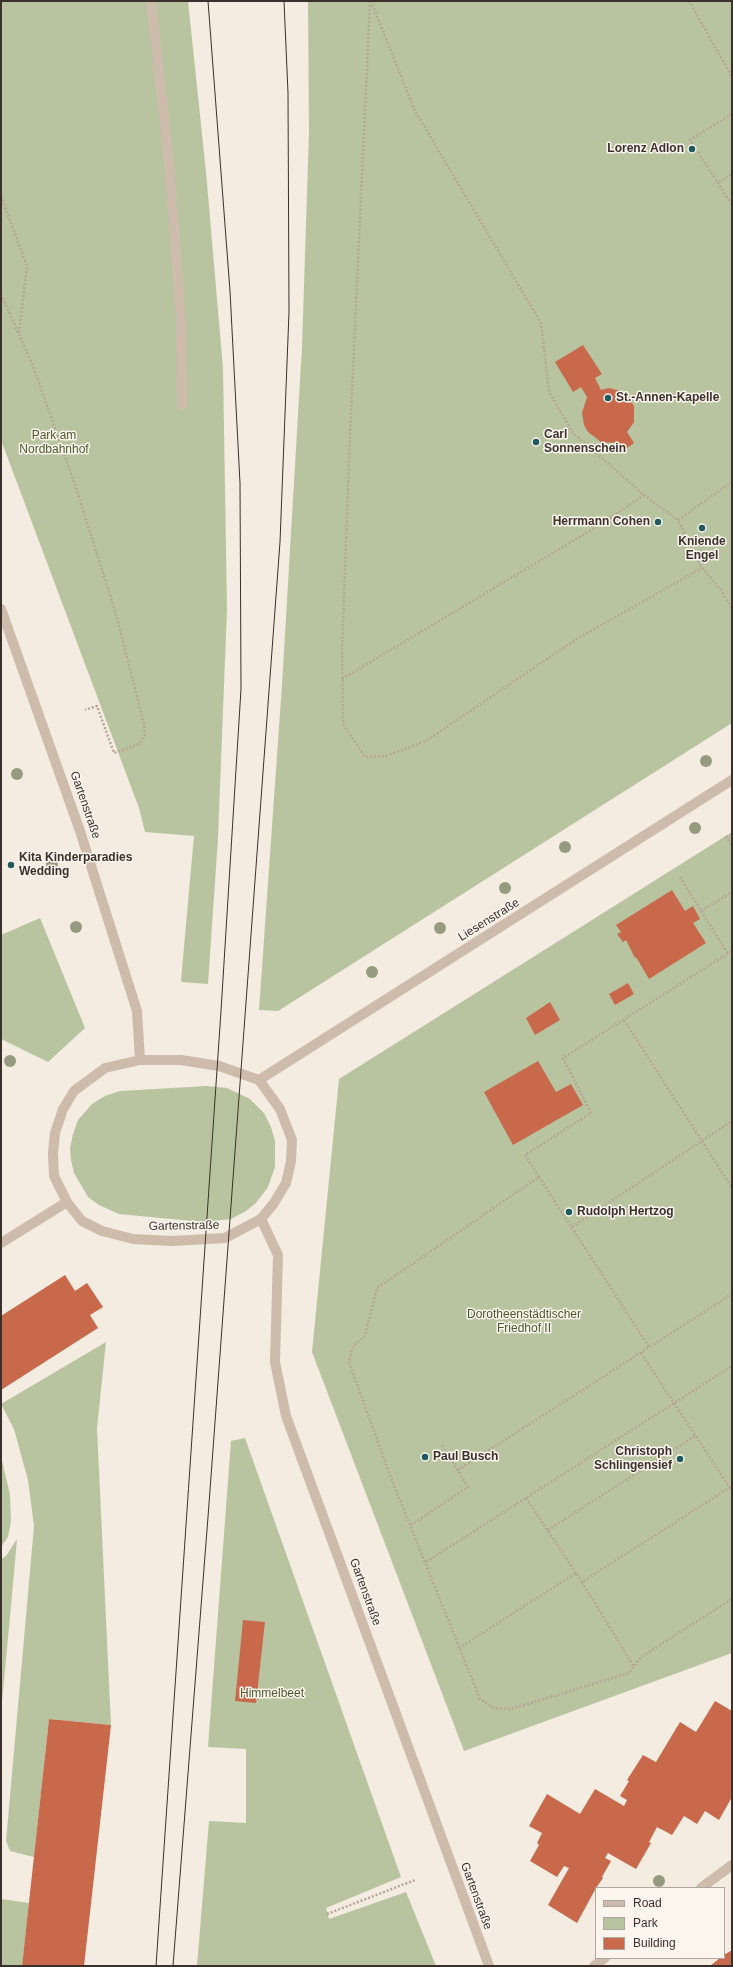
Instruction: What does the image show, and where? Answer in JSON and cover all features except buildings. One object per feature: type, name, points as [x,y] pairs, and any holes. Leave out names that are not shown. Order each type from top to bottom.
[{"type":"street","points":[[151,1],[170,172],[181,322],[182,405]]},
{"type":"street","name":"Gartenstraße","points":[[1,609],[80,830],[137,1011],[140,1060]]},
{"type":"street","name":"Liesenstraße","points":[[259,1080],[732,780]]},
{"type":"street","name":"Gartenstraße","points":[[140,1060],[180,1060],[219,1066],[259,1080],[280,1109],[292,1140],[291,1161],[286,1183],[274,1203],[261,1219],[225,1238],[172,1241],[133,1239],[102,1231],[82,1221],[67,1202],[54,1176],[53,1153],[56,1133],[63,1109],[74,1091],[105,1068],[140,1060]]},
{"type":"street","points":[[1,1243],[67,1202]]},
{"type":"street","name":"Gartenstraße","points":[[261,1219],[278,1255],[275,1362],[286,1416],[489,1966]]},
{"type":"street","points":[[702,1887],[732,1865]]},
{"type":"street","points":[[594,1966],[604,1959]]},
{"type":"path","points":[[371,1],[415,111],[541,323],[548,392],[573,433],[644,495],[678,520],[702,568],[721,590],[732,609]]},
{"type":"path","points":[[371,1],[350,435],[342,679],[343,724],[365,757],[386,756],[426,741],[575,640],[702,568]]},
{"type":"path","points":[[689,1],[732,76]]},
{"type":"path","points":[[732,114],[690,140],[719,182],[732,205]]},
{"type":"path","points":[[719,182],[732,174]]},
{"type":"path","points":[[1,196],[27,266],[18,334]]},
{"type":"path","points":[[1,294],[33,366],[73,481],[113,606],[144,724],[144,736],[139,744],[114,753],[97,706],[85,710]]},
{"type":"path","points":[[678,520],[732,482]]},
{"type":"path","points":[[342,679],[598,526],[644,495]]},
{"type":"path","points":[[726,836],[732,846]]},
{"type":"path","points":[[680,877],[728,954]]},
{"type":"path","points":[[701,911],[732,892]]},
{"type":"path","points":[[649,1347],[525,1155],[591,1113],[563,1058],[732,951]]},
{"type":"path","points":[[624,1020],[732,1188]]},
{"type":"path","points":[[572,1227],[732,1121]]},
{"type":"path","points":[[539,1177],[377,1288],[365,1336],[353,1346],[349,1362],[391,1478],[480,1699],[494,1708],[511,1709],[629,1673],[641,1657],[732,1599]]},
{"type":"path","points":[[458,1470],[732,1294]]},
{"type":"path","points":[[641,1353],[695,1436],[731,1487],[732,1491]]},
{"type":"path","points":[[426,1562],[732,1366]]},
{"type":"path","points":[[548,1530],[695,1436]]},
{"type":"path","points":[[411,1525],[468,1487],[441,1444]]},
{"type":"path","points":[[582,1582],[731,1487]]},
{"type":"path","points":[[526,1498],[582,1582],[634,1666]]},
{"type":"path","points":[[459,1648],[576,1574]]},
{"type":"path","points":[[327,1914],[415,1880]]},
{"type":"green space","name":"Park am Nordbahnhof","points":[[1,1],[188,1],[206,172],[223,368],[227,609],[218,838],[208,984],[182,982],[181,980],[194,836],[145,832],[139,808],[1,440]]},
{"type":"green space","points":[[308,1],[732,1],[732,723],[278,1011],[259,1010],[282,685],[302,347],[309,132]]},
{"type":"green space","name":"Dorotheenstädtischer Friedhof II","points":[[732,832],[732,1653],[464,1751],[312,1352],[339,1079]]},
{"type":"green space","points":[[40,918],[85,1028],[48,1062],[1,1039],[1,935]]},
{"type":"green space","points":[[207,1086],[227,1088],[250,1099],[264,1113],[271,1127],[275,1141],[275,1167],[268,1187],[256,1203],[246,1211],[231,1219],[203,1222],[119,1214],[99,1205],[88,1197],[74,1173],[70,1148],[78,1120],[92,1104],[105,1096],[120,1091]]},
{"type":"green space","points":[[106,1342],[97,1428],[111,1725],[49,1719],[34,1857],[10,1851],[6,1841],[34,1526],[28,1480],[14,1429],[1,1404]]},
{"type":"green space","name":"Himmelbeet","points":[[245,1438],[401,1877],[326,1908],[329,1919],[406,1892],[436,1966],[197,1966],[209,1821],[246,1823],[246,1749],[208,1747],[231,1441]]},
{"type":"green space","points":[[1,1456],[10,1495],[11,1521],[8,1537],[1,1547]]},
{"type":"green space","points":[[17,1539],[1,1713],[1,1559],[6,1556]]},
{"type":"green space","points":[[1,1899],[29,1903],[22,1966],[1,1966]]},
{"type":"tram line","points":[[156,1966],[221,1011],[241,689],[240,483],[230,291],[208,1]]},
{"type":"tram line","points":[[173,1966],[208,1517],[280,542],[289,312],[288,93],[284,1]]},
{"type":"place","name":"Lorenz Adlon","points":[[692,149]]},
{"type":"place","name":"St.-Annen-Kapelle","points":[[608,398]]},
{"type":"place","name":"Carl Sonnenschein","points":[[536,442]]},
{"type":"place","name":"Herrmann Cohen","points":[[658,522]]},
{"type":"place","name":"Kniende Engel","points":[[702,528]]},
{"type":"place","name":"Kita Kinderparadies Wedding","points":[[11,865]]},
{"type":"place","name":"Rudolph Hertzog","points":[[569,1212]]},
{"type":"place","name":"Paul Busch","points":[[425,1457]]},
{"type":"place","name":"Christoph Schlingensief","points":[[680,1459]]}]
